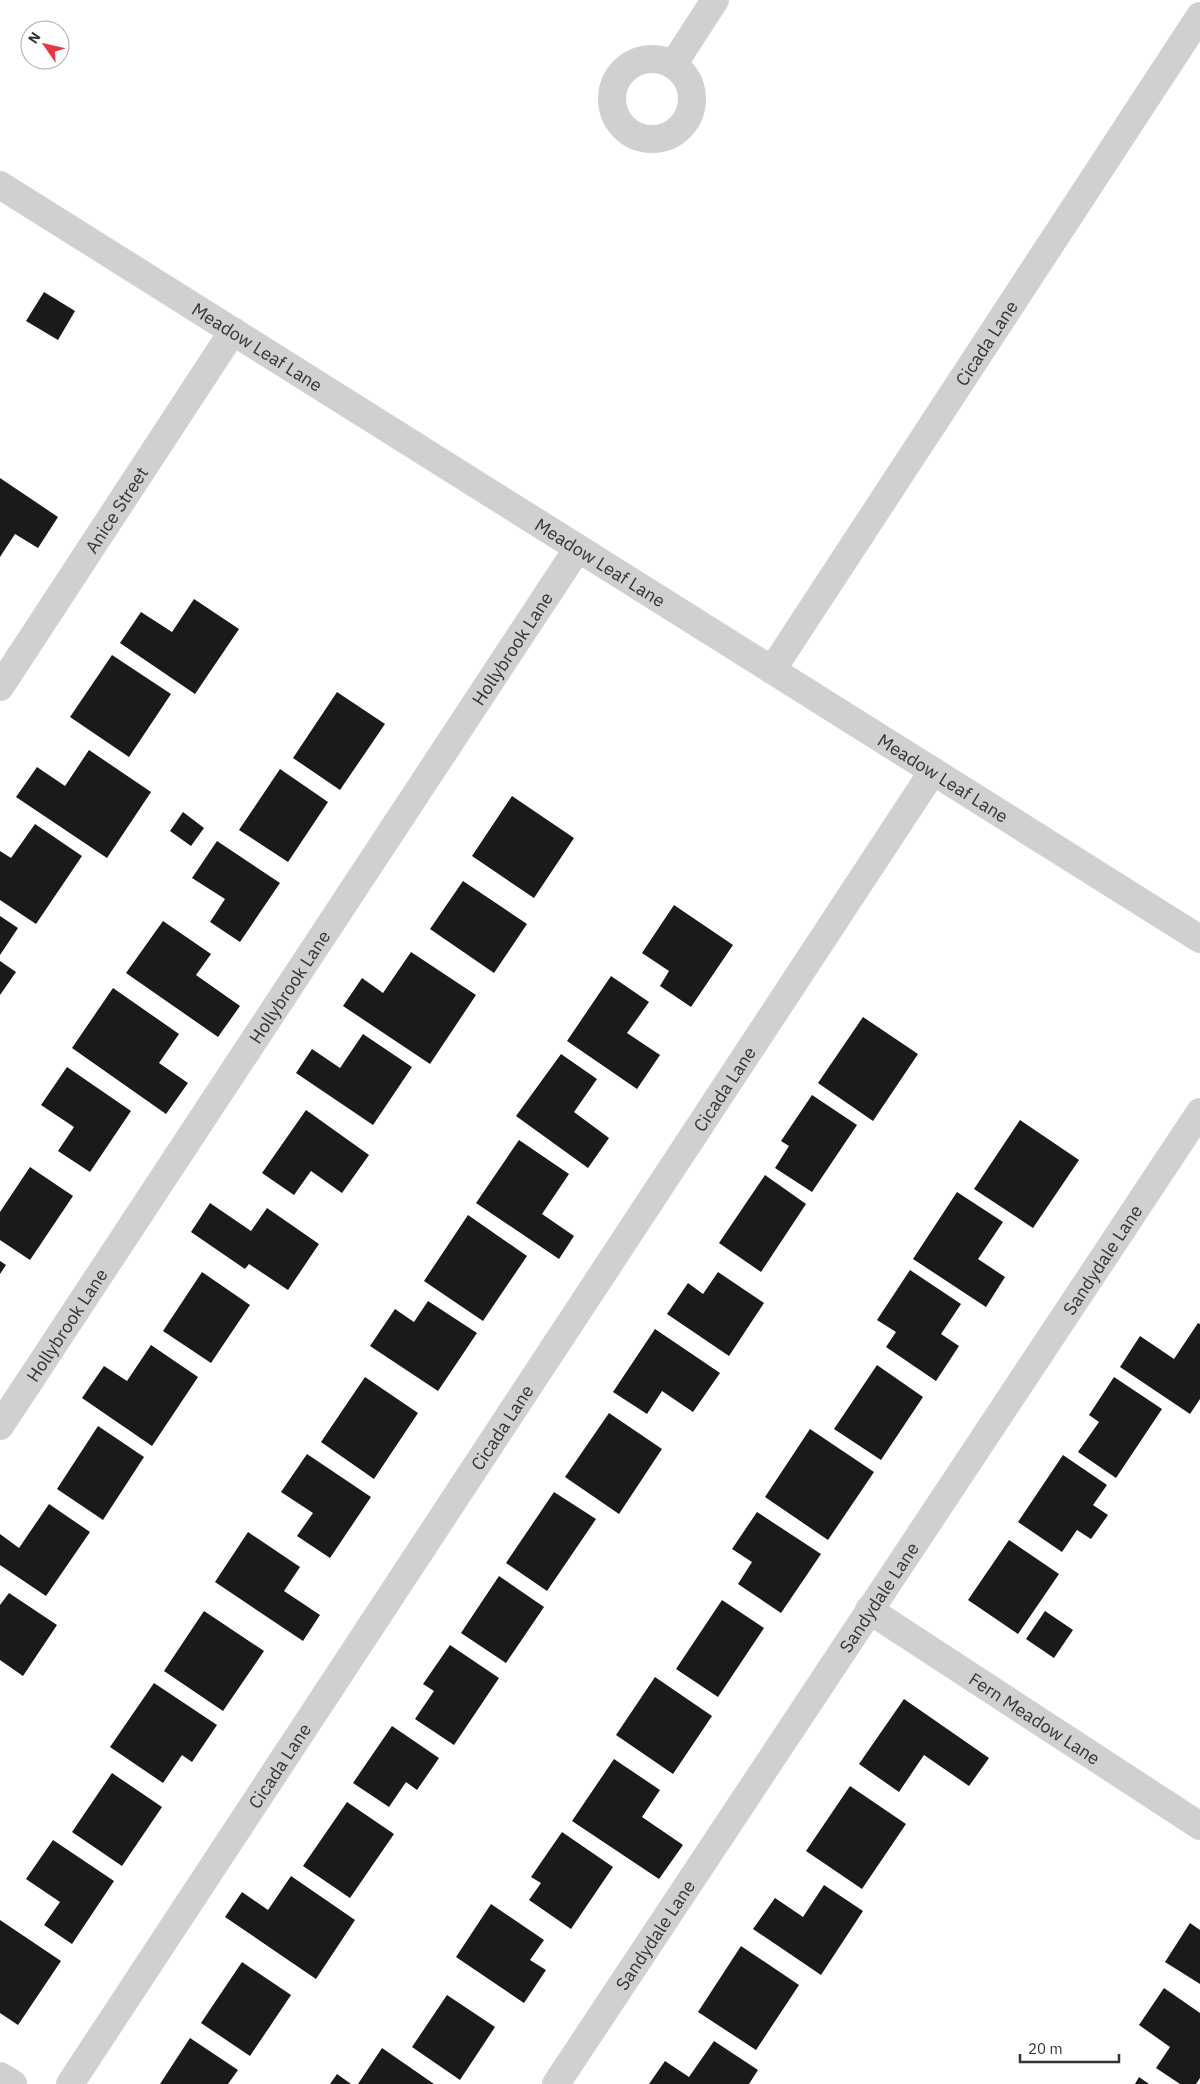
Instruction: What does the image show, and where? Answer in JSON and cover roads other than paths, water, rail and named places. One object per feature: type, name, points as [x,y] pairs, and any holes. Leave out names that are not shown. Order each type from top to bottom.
[{"type":"street","points":[[673,65],[715,0]]},
{"type":"street","name":"Cicada Lane","points":[[772,670],[1200,16]]},
{"type":"street","name":"Meadow Leaf Lane","points":[[0,184],[1200,939]]},
{"type":"street","name":"Anice Street","points":[[0,687],[233,331]]},
{"type":"street","name":"Hollybrook Lane","points":[[0,1426],[578,548]]},
{"type":"street","name":"Cicada Lane","points":[[70,2084],[933,771]]},
{"type":"street","name":"Sandydale Lane","points":[[556,2084],[1200,1112]]},
{"type":"street","name":"Fern Meadow Lane","points":[[869,1610],[1200,1826]]},
{"type":"street","points":[[0,2076],[13,2084]]}]
